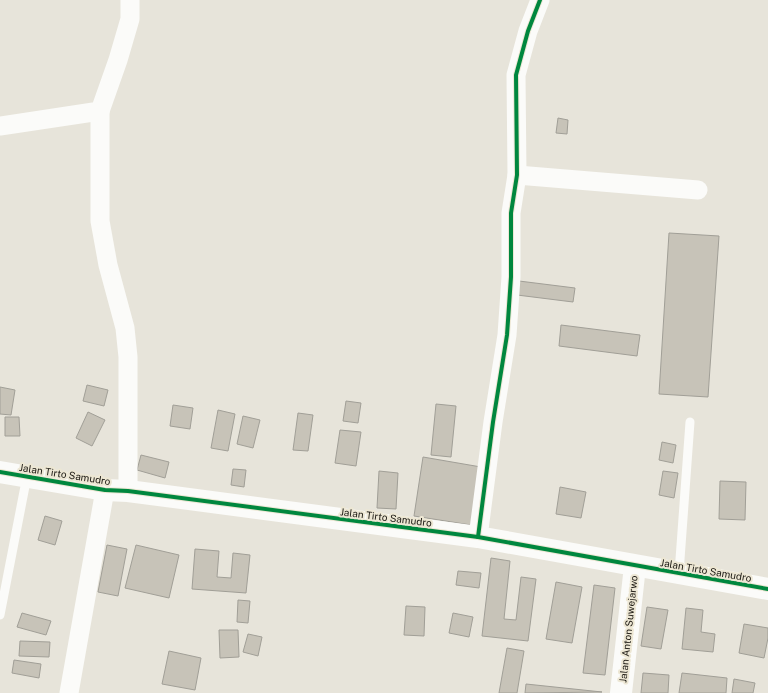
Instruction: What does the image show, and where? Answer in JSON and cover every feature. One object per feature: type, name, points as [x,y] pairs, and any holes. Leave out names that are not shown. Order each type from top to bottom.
[{"type":"street","points":[[128,491],[128,357],[125,328],[108,265],[100,221],[100,111],[118,60],[130,19],[130,0]]},
{"type":"street","points":[[478,537],[493,422],[507,335],[511,277],[511,213],[517,175],[516,75],[528,32],[540,0]]},
{"type":"street","points":[[0,126],[100,111]]},
{"type":"street","points":[[517,175],[698,190]]},
{"type":"street","name":"Jalan Tirto Samudro","points":[[0,472],[105,490],[128,491],[478,537],[768,589]]},
{"type":"street","points":[[69,693],[105,490]]},
{"type":"street","name":"Jalan Anton Suwejarwo","points":[[621,693],[635,566]]},
{"type":"lane","points":[[679,573],[690,422]]},
{"type":"lane","points":[[0,616],[27,476]]},
{"type":"building","points":[[558,118],[568,120],[567,134],[556,133]]},
{"type":"building","points":[[669,233],[719,236],[708,397],[659,394]]},
{"type":"building","points":[[519,281],[575,288],[573,302],[517,295]]},
{"type":"building","points":[[561,325],[640,335],[637,356],[559,346]]},
{"type":"building","points":[[87,385],[108,390],[104,406],[83,401]]},
{"type":"building","points":[[0,387],[15,390],[11,415],[0,414]]},
{"type":"building","points":[[346,401],[361,403],[358,423],[343,421]]},
{"type":"building","points":[[436,404],[456,406],[451,457],[431,455]]},
{"type":"building","points":[[173,405],[193,408],[190,429],[170,426]]},
{"type":"building","points":[[218,410],[235,414],[228,451],[211,448]]},
{"type":"building","points":[[88,412],[105,420],[92,446],[76,438]]},
{"type":"building","points":[[298,413],[313,415],[308,451],[293,450]]},
{"type":"building","points":[[243,416],[260,420],[253,448],[237,444]]},
{"type":"building","points":[[5,417],[19,417],[20,436],[5,436]]},
{"type":"building","points":[[340,430],[361,432],[356,466],[335,463]]},
{"type":"building","points":[[662,442],[676,445],[673,463],[659,460]]},
{"type":"building","points":[[141,455],[169,462],[165,478],[137,470]]},
{"type":"building","points":[[423,457],[481,467],[471,525],[414,516]]},
{"type":"building","points":[[233,469],[246,470],[244,487],[231,485]]},
{"type":"building","points":[[379,471],[398,473],[396,509],[377,508]]},
{"type":"building","points":[[663,471],[678,473],[674,498],[659,495]]},
{"type":"building","points":[[720,481],[746,482],[745,520],[719,519]]},
{"type":"building","points":[[560,487],[586,492],[581,518],[556,514]]},
{"type":"building","points":[[45,516],[62,521],[55,545],[38,540]]},
{"type":"building","points":[[107,545],[127,549],[118,596],[98,592]]},
{"type":"building","points":[[136,545],[179,555],[169,598],[125,588]]},
{"type":"building","points":[[195,549],[219,551],[217,577],[231,578],[233,553],[250,555],[246,593],[192,589]]},
{"type":"building","points":[[491,558],[510,561],[504,619],[516,620],[521,577],[536,579],[528,641],[482,636]]},
{"type":"building","points":[[458,571],[481,573],[479,588],[456,585]]},
{"type":"building","points":[[556,582],[582,587],[572,643],[546,639]]},
{"type":"building","points":[[594,585],[615,588],[605,675],[583,673]]},
{"type":"building","points":[[238,600],[250,601],[248,623],[237,622]]},
{"type":"building","points":[[406,606],[425,607],[424,636],[404,635]]},
{"type":"building","points":[[647,607],[668,610],[661,649],[641,646]]},
{"type":"building","points":[[686,608],[703,610],[701,632],[715,634],[713,652],[682,649]]},
{"type":"building","points":[[22,613],[51,621],[46,635],[17,627]]},
{"type":"building","points":[[453,613],[473,617],[469,637],[449,633]]},
{"type":"building","points":[[744,624],[768,628],[768,638],[764,658],[739,653]]},
{"type":"building","points":[[219,630],[238,630],[239,657],[220,658]]},
{"type":"building","points":[[248,634],[262,637],[258,656],[243,652]]},
{"type":"building","points":[[20,641],[50,642],[49,657],[19,656]]},
{"type":"building","points":[[507,648],[524,651],[517,693],[499,693]]},
{"type":"building","points":[[169,651],[201,658],[195,690],[162,684]]},
{"type":"building","points":[[14,660],[41,664],[39,678],[12,673]]},
{"type":"building","points":[[643,673],[669,675],[668,693],[641,693]]},
{"type":"building","points":[[682,673],[727,678],[726,693],[679,693]]},
{"type":"building","points":[[734,679],[755,683],[753,693],[732,693]]},
{"type":"building","points":[[526,684],[602,692],[525,693]]},
{"type":"cycle path","points":[[478,537],[493,422],[507,335],[511,277],[511,213],[517,175],[516,75],[528,31],[540,0]]},
{"type":"cycle path","points":[[0,472],[105,490],[128,491],[478,537],[768,589]]}]
